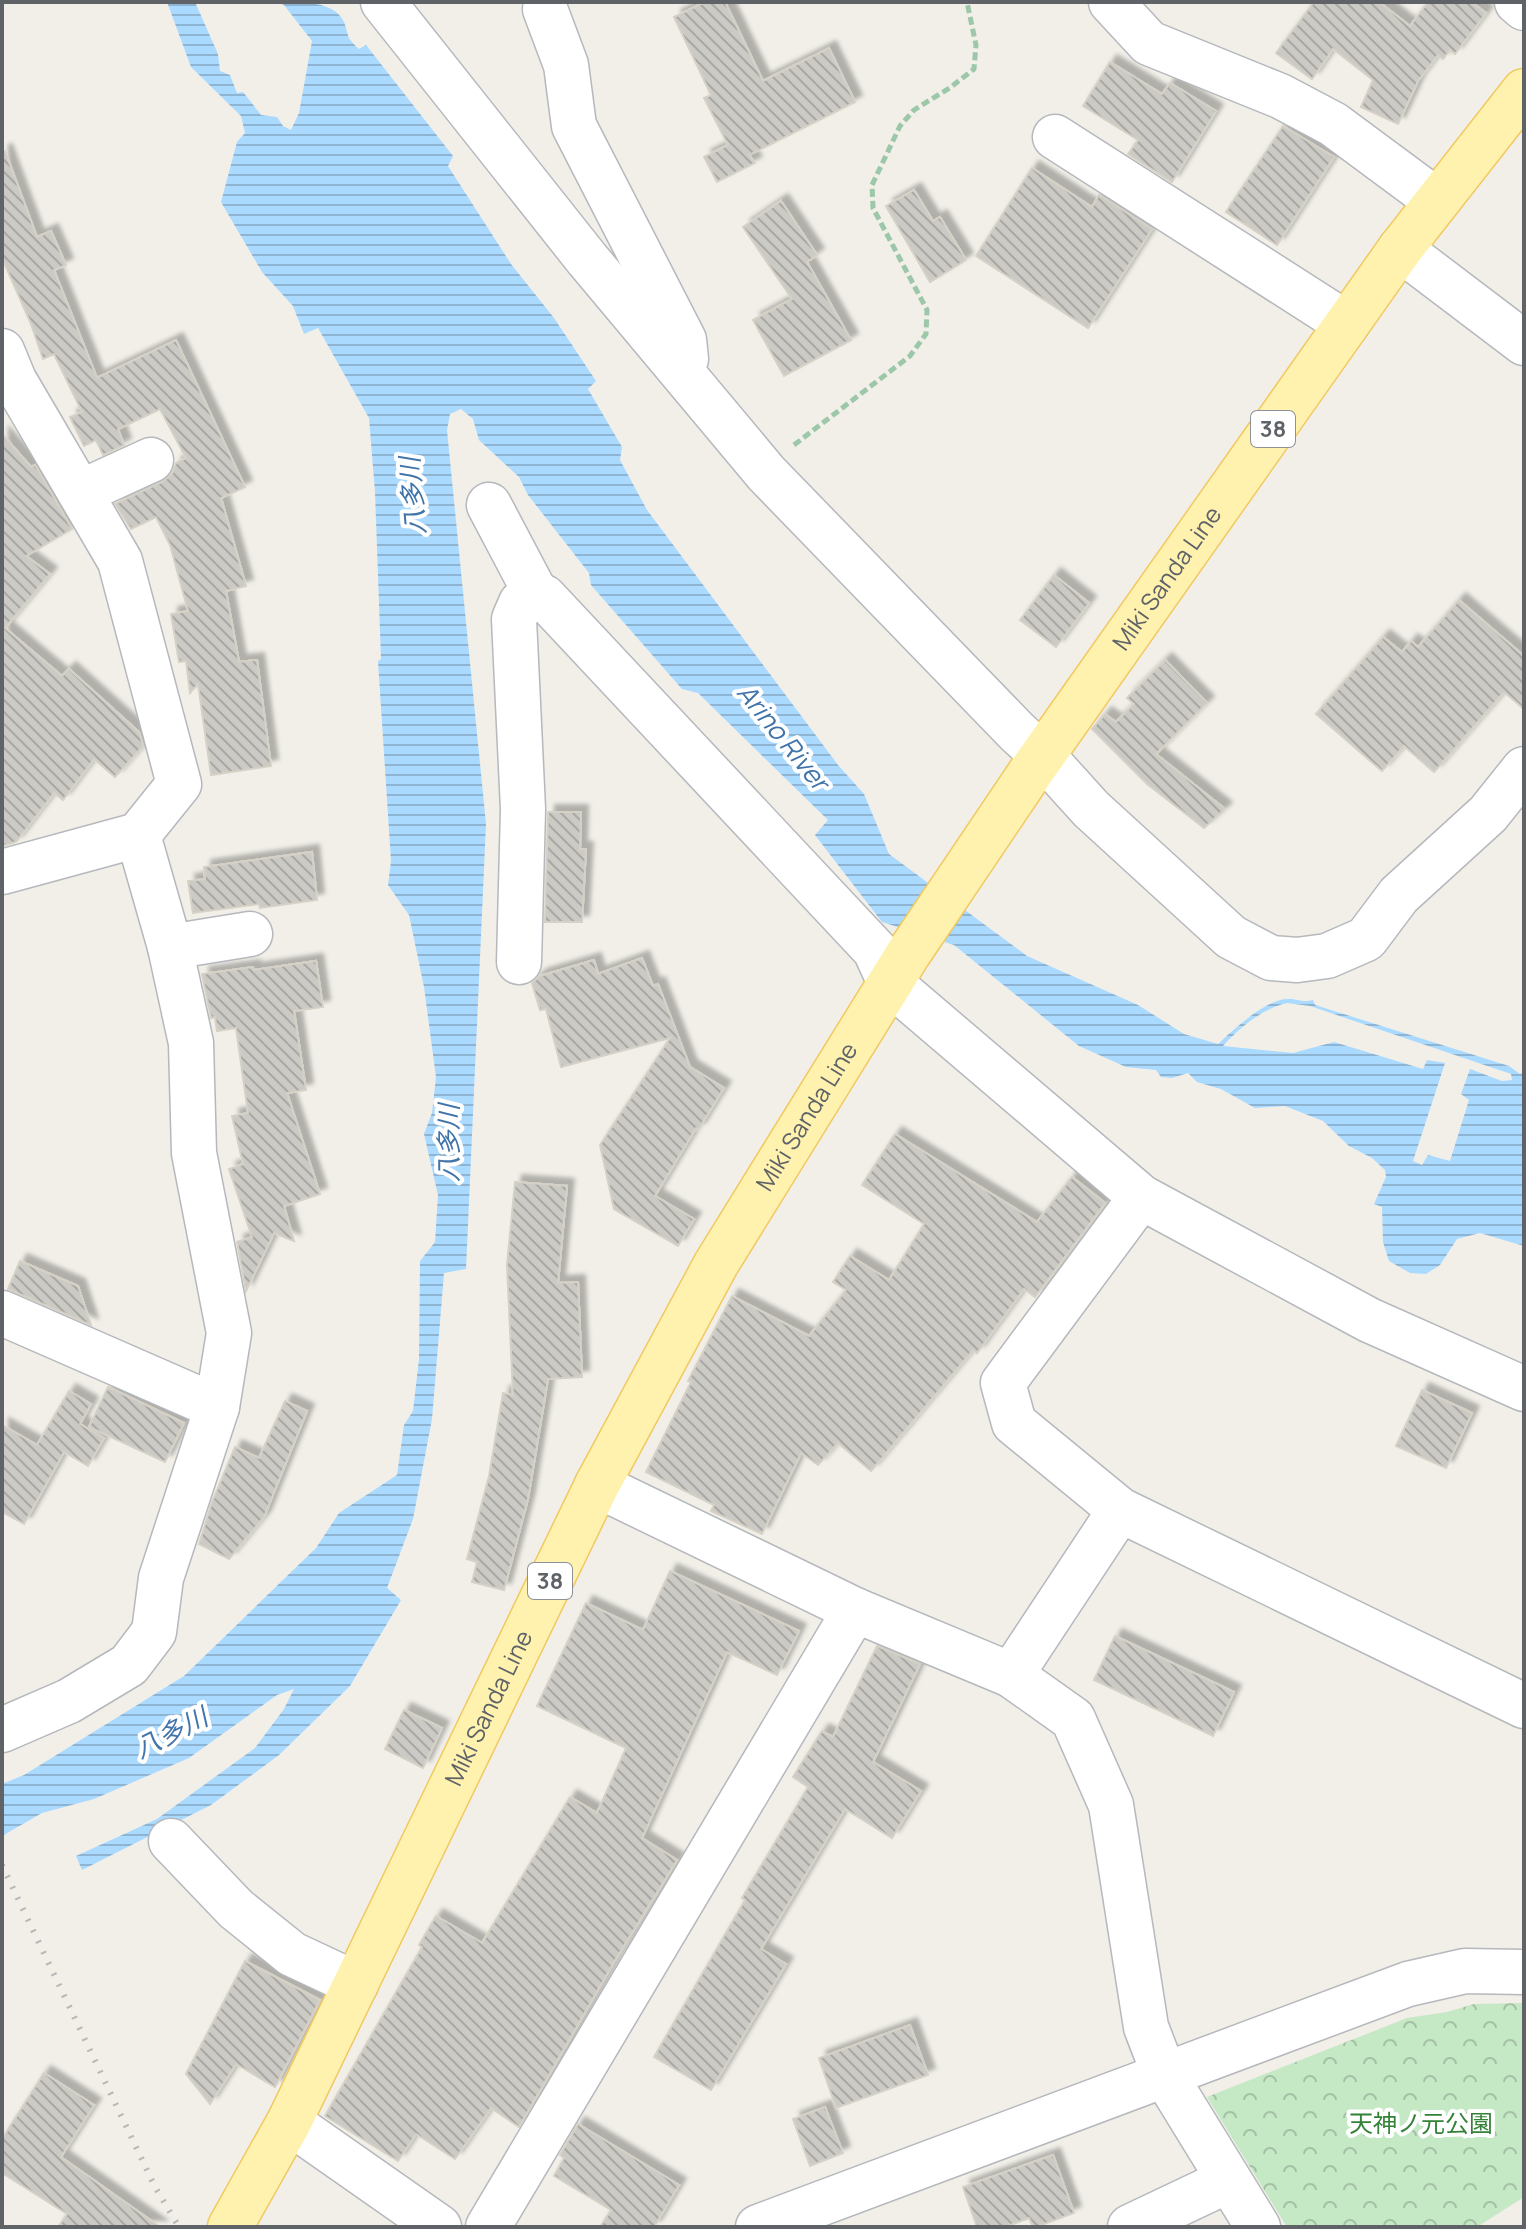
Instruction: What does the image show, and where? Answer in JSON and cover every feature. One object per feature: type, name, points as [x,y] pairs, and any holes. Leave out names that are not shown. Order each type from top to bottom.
[{"type":"main road","name":"Miki Sanda Line","points":[[230,2227],[289,2122],[597,1485],[716,1264],[899,969],[1036,764],[1400,249],[1524,91]]},
{"type":"street","points":[[383,2],[587,259],[766,473],[1017,732],[1036,764],[1091,809],[1231,937],[1271,958],[1297,960],[1327,956],[1366,939],[1399,895],[1488,814],[1524,769]]},
{"type":"street","points":[[1111,2],[1149,43],[1280,96],[1333,124],[1437,201]]},
{"type":"street","points":[[1517,2],[1524,8]]},
{"type":"street","points":[[545,9],[566,65],[574,126],[684,340],[690,381]]},
{"type":"street","points":[[1055,137],[1347,324]]},
{"type":"street","points":[[1400,249],[1524,343]]},
{"type":"street","points":[[2,351],[14,380],[120,561],[179,784],[138,835],[2,872]]},
{"type":"street","points":[[81,492],[151,460]]},
{"type":"street","points":[[489,505],[536,594],[544,597],[875,950],[899,969],[1141,1197],[1369,1320],[1524,1389]]},
{"type":"street","points":[[519,962],[523,809],[514,619],[521,603],[536,594]]},
{"type":"street","points":[[2,1730],[69,1701],[129,1665],[154,1632],[161,1578],[217,1407],[229,1333],[194,1153],[191,1043],[170,947],[138,835]]},
{"type":"street","points":[[170,947],[250,934]]},
{"type":"street","points":[[1141,1197],[1003,1383],[1014,1423],[1120,1510],[1524,1706]]},
{"type":"street","points":[[2,1313],[217,1407]]},
{"type":"street","points":[[597,1485],[855,1610],[1011,1675],[1073,1719],[1111,1805],[1146,2027],[1164,2074],[1258,2227]]},
{"type":"street","points":[[1011,1675],[1120,1510]]},
{"type":"street","points":[[488,2227],[855,1610]]},
{"type":"street","points":[[171,1841],[236,1909],[292,1954],[356,1984]]},
{"type":"street","points":[[758,2227],[1408,1984],[1465,1971],[1524,1972]]},
{"type":"street","points":[[289,2122],[439,2227]]},
{"type":"street","points":[[1130,2227],[1227,2181]]},
{"type":"path","points":[[766,473],[800,439],[910,356],[926,334],[927,310],[873,208],[872,185],[900,126],[914,110],[974,69],[976,45],[967,2]]},
{"type":"green space","name":"天神ノ元公園","points":[[1524,2003],[1524,2197],[1477,2227],[1287,2227],[1207,2097],[1407,2018],[1474,2004]]},
{"type":"water","points":[[167,2],[195,2],[218,54],[220,71],[230,75],[237,93],[243,92],[261,115],[277,117],[283,126],[291,130],[299,113],[312,41],[284,5],[276,2],[315,4],[339,15],[352,42],[359,49],[366,45],[453,156],[448,166],[511,264],[554,318],[596,381],[588,389],[622,447],[620,460],[647,510],[838,765],[864,794],[889,854],[1027,956],[1138,1005],[1184,1034],[1218,1044],[1250,1016],[1270,1004],[1288,999],[1313,1000],[1315,1005],[1509,1066],[1520,1074],[1524,1072],[1524,1246],[1480,1233],[1457,1239],[1440,1265],[1426,1274],[1410,1273],[1389,1261],[1383,1242],[1382,1207],[1374,1204],[1386,1177],[1385,1170],[1372,1158],[1349,1146],[1323,1121],[1285,1106],[1255,1108],[1221,1089],[1197,1082],[1188,1073],[1172,1078],[1161,1077],[1156,1070],[1126,1067],[1079,1046],[954,945],[882,922],[815,835],[828,820],[698,693],[682,689],[591,585],[589,573],[528,495],[519,477],[479,440],[473,419],[461,409],[450,414],[447,430],[486,824],[466,1269],[444,1273],[432,1419],[413,1519],[387,1588],[401,1600],[350,1686],[279,1755],[211,1805],[82,1870],[76,1856],[157,1819],[255,1748],[284,1709],[294,1689],[277,1695],[189,1758],[94,1799],[42,1813],[2,1836],[2,1784],[24,1775],[184,1676],[316,1548],[339,1513],[397,1475],[404,1425],[413,1411],[419,1359],[420,1261],[435,1242],[438,1195],[424,1134],[432,1113],[436,1077],[424,987],[409,915],[388,885],[391,861],[378,661],[381,659],[375,492],[369,418],[318,328],[304,334],[293,306],[262,272],[221,202],[237,142],[245,133],[241,116],[191,67]],"holes":[[[1287,1003],[1310,1006],[1511,1074],[1512,1080],[1502,1081],[1470,1069],[1461,1094],[1469,1100],[1450,1161],[1428,1155],[1422,1165],[1413,1161],[1445,1063],[1427,1060],[1423,1069],[1334,1042],[1293,1053],[1223,1046],[1244,1026],[1269,1009]]]},
{"type":"building","points":[[705,2],[725,2],[763,81],[829,48],[855,102],[749,155],[755,163],[717,182],[704,157],[728,145],[704,98],[711,95],[674,17]]},
{"type":"building","points":[[1314,2],[1379,2],[1410,26],[1428,2],[1471,2],[1486,13],[1455,54],[1450,50],[1443,59],[1438,55],[1418,81],[1398,124],[1361,107],[1373,80],[1333,49],[1312,79],[1276,53]]},
{"type":"building","points":[[1110,62],[1162,94],[1170,83],[1216,111],[1172,182],[1128,154],[1138,140],[1083,106]]},
{"type":"building","points":[[1283,126],[1334,157],[1277,245],[1226,212]]},
{"type":"building","points":[[5,151],[37,237],[51,231],[66,265],[54,270],[97,378],[176,340],[245,487],[221,498],[246,586],[226,591],[239,662],[257,660],[271,766],[211,775],[198,684],[190,693],[186,661],[179,662],[171,614],[188,611],[170,545],[156,517],[131,529],[115,504],[162,482],[172,474],[176,463],[186,458],[160,409],[118,429],[124,445],[103,455],[96,440],[84,446],[70,417],[82,412],[54,354],[43,359],[2,258],[2,152]]},
{"type":"building","points":[[1032,168],[1092,207],[1099,195],[1152,229],[1088,328],[976,256]]},
{"type":"building","points":[[914,190],[933,221],[940,217],[966,260],[930,282],[886,206]]},
{"type":"building","points":[[781,201],[817,255],[807,262],[851,340],[784,376],[753,320],[792,299],[743,227]]},
{"type":"building","points":[[2,434],[31,467],[35,465],[72,529],[26,556],[50,574],[5,628],[62,676],[69,669],[139,732],[143,746],[115,777],[94,759],[63,800],[54,793],[16,842],[2,846]]},
{"type":"building","points":[[1054,575],[1089,603],[1056,647],[1020,620]]},
{"type":"building","points":[[1459,600],[1524,656],[1524,709],[1504,692],[1434,772],[1404,746],[1382,771],[1316,714],[1383,637],[1402,652],[1411,641],[1418,647]]},
{"type":"building","points":[[1165,660],[1207,703],[1156,754],[1225,809],[1204,828],[1147,784],[1092,729],[1105,714],[1116,722],[1134,704],[1127,698]]},
{"type":"building","points":[[548,812],[581,812],[580,849],[586,849],[582,922],[545,922]]},
{"type":"building","points":[[312,852],[317,900],[193,913],[188,881],[205,879],[204,867]]},
{"type":"building","points":[[642,958],[653,986],[658,984],[690,1067],[724,1088],[655,1196],[694,1219],[678,1246],[614,1209],[600,1145],[670,1038],[561,1067],[546,1009],[540,1010],[532,983],[540,976],[594,960],[598,974]]},
{"type":"building","points":[[316,961],[323,1007],[294,1011],[306,1090],[287,1093],[320,1194],[284,1206],[294,1241],[274,1233],[246,1291],[237,1242],[252,1237],[229,1169],[243,1164],[232,1116],[248,1113],[236,1028],[217,1031],[215,1017],[211,1018],[202,974]]},
{"type":"building","points":[[895,1134],[1037,1222],[1072,1177],[1105,1203],[1035,1297],[1024,1289],[977,1353],[973,1350],[871,1471],[838,1443],[818,1465],[801,1453],[762,1534],[711,1511],[714,1505],[646,1472],[732,1296],[809,1336],[846,1290],[833,1282],[850,1256],[889,1280],[924,1224],[862,1185]]},
{"type":"building","points":[[515,1182],[567,1186],[558,1283],[578,1282],[582,1377],[548,1379],[528,1499],[504,1590],[472,1582],[477,1562],[467,1559],[489,1476],[503,1393],[513,1395],[507,1265]]},
{"type":"building","points":[[20,1261],[78,1286],[91,1325],[8,1289]]},
{"type":"building","points":[[108,1387],[184,1423],[165,1462],[89,1427]]},
{"type":"building","points":[[1422,1390],[1472,1413],[1446,1468],[1396,1446]]},
{"type":"building","points":[[69,1391],[91,1404],[80,1424],[104,1438],[88,1466],[64,1452],[24,1524],[2,1512],[2,1425],[37,1445]]},
{"type":"building","points":[[285,1401],[307,1411],[264,1517],[229,1559],[199,1544],[212,1502],[235,1447],[259,1458]]},
{"type":"building","points":[[670,1571],[799,1631],[777,1675],[727,1652],[642,1838],[677,1860],[519,2127],[491,2108],[455,2159],[416,2134],[398,2161],[325,2116],[422,1947],[419,1945],[436,1916],[482,1943],[570,1797],[597,1813],[626,1748],[537,1706],[586,1603],[643,1630]]},
{"type":"building","points":[[1115,1636],[1234,1692],[1213,1736],[1094,1680]]},
{"type":"building","points":[[877,1646],[920,1664],[873,1762],[921,1791],[892,1838],[845,1809],[761,1949],[786,1964],[711,2090],[654,2057],[808,1787],[793,1777],[822,1731],[833,1737]]},
{"type":"building","points":[[404,1710],[442,1728],[423,1768],[385,1749]]},
{"type":"building","points":[[245,1961],[320,2000],[275,2087],[236,2064],[210,2104],[186,2074]]},
{"type":"building","points":[[910,2025],[928,2075],[836,2108],[819,2058]]},
{"type":"building","points":[[44,2073],[94,2105],[61,2157],[160,2227],[58,2227],[67,2214],[2,2173],[2,2139]]},
{"type":"building","points":[[825,2107],[843,2153],[810,2166],[793,2119]]},
{"type":"building","points":[[578,2124],[679,2185],[654,2227],[600,2227],[611,2210],[554,2176],[564,2158],[560,2155]]},
{"type":"building","points":[[1053,2155],[1074,2213],[1036,2227],[1029,2218],[1005,2227],[977,2227],[963,2187]]},
{"type":"railway","points":[[2,1865],[155,2187],[179,2227]]},
{"type":"water label","name":"八多川","points":[[413,496]]},
{"type":"water label","name":"Arino River","points":[[783,737]]},
{"type":"water label","name":"八多川","points":[[449,1143]]},
{"type":"water label","name":"八多川","points":[[171,1733]]}]
